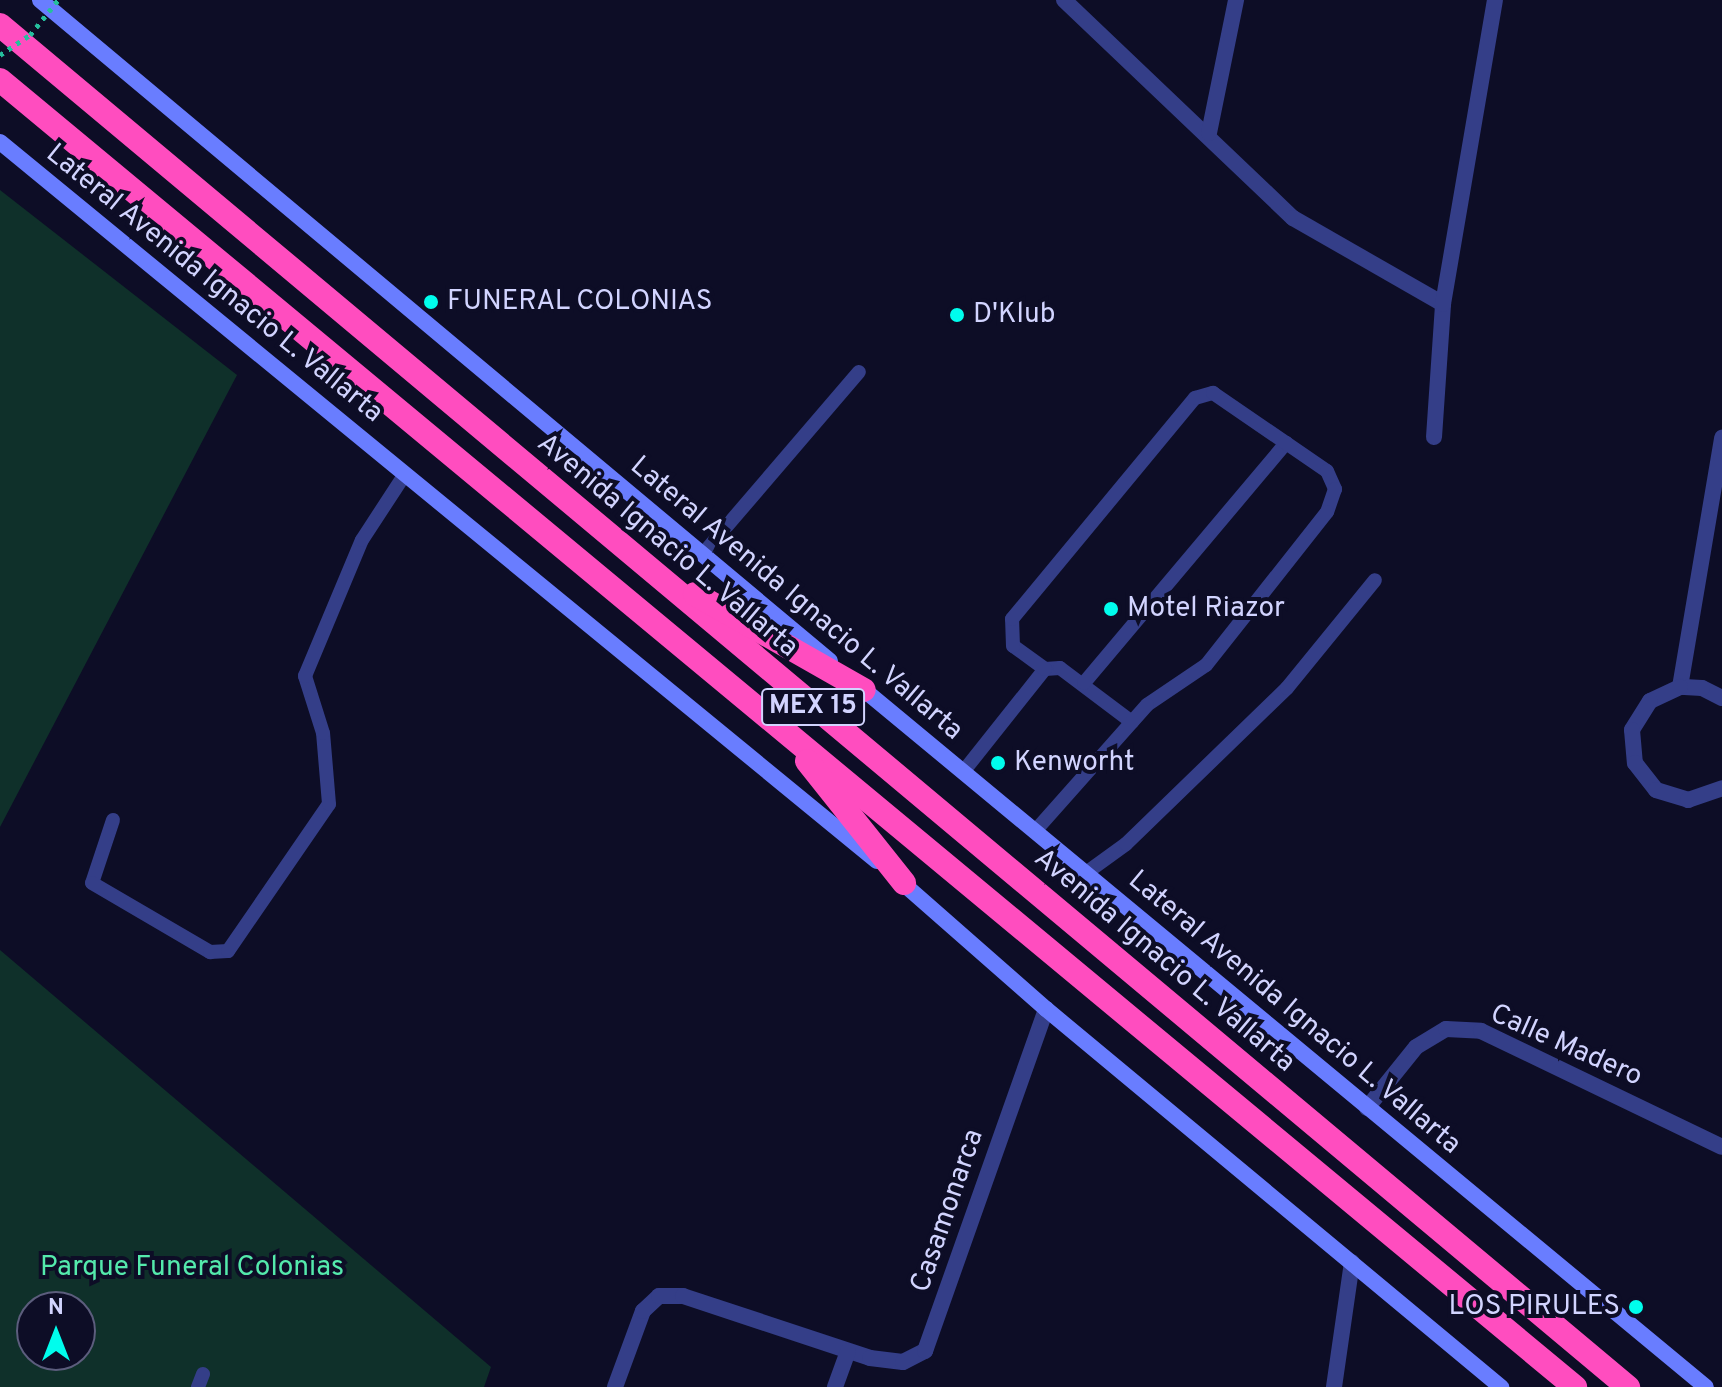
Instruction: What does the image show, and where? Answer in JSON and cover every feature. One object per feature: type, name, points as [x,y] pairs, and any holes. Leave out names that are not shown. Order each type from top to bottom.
[{"type":"highway","name":"Avenida Ignacio L. Vallarta","points":[[0,25],[1628,1387]]},
{"type":"highway","name":"MEX 15","points":[[0,80],[1575,1387]]},
{"type":"highway","points":[[641,563],[864,690]]},
{"type":"highway","points":[[773,719],[904,883]]},
{"type":"street","name":"Lateral Avenida Ignacio L. Vallarta","points":[[40,0],[864,690],[1706,1387]]},
{"type":"street","points":[[1064,0],[1209,133],[1293,218],[1443,304]]},
{"type":"street","points":[[1209,133],[1236,0]]},
{"type":"street","points":[[1434,437],[1443,304],[1495,0]]},
{"type":"street","name":"Lateral Avenida Ignacio L. Vallarta","points":[[0,142],[904,883],[1046,1009],[1501,1387]]},
{"type":"street","points":[[1680,687],[1722,438]]},
{"type":"street","points":[[1721,790],[1688,800],[1656,790],[1635,763],[1632,730],[1650,701],[1680,687],[1702,688],[1722,698]]},
{"type":"street","name":"Casamonarca","points":[[615,1387],[643,1311],[659,1296],[683,1296],[848,1351],[903,1362],[925,1351],[933,1339],[1046,1009]]},
{"type":"street","name":"Calle Madero","points":[[1367,1108],[1416,1047],[1446,1029],[1481,1031],[1722,1147]]},
{"type":"street","points":[[1334,1387],[1352,1262]]},
{"type":"street","points":[[835,1387],[848,1351]]},
{"type":"lane","points":[[702,555],[859,372]]},
{"type":"lane","points":[[1035,831],[1132,722],[1147,705],[1206,665],[1327,512],[1335,489],[1327,471],[1213,393],[1195,398],[1012,619],[1013,646],[1045,669],[1060,668],[1084,683],[1132,722]]},
{"type":"lane","points":[[1084,683],[1286,443]]},
{"type":"lane","points":[[113,820],[92,883],[210,952],[228,951],[329,804],[323,733],[305,676],[362,540],[405,474]]},
{"type":"lane","points":[[1086,873],[1126,844],[1287,688],[1375,580]]},
{"type":"lane","points":[[963,772],[1045,669]]},
{"type":"path","points":[[0,55],[30,35],[58,0]]},
{"type":"green space","points":[[0,190],[237,375],[0,827]]},
{"type":"green space","name":"Parque Funeral Colonias","points":[[0,950],[491,1367],[484,1387],[0,1387]]},
{"type":"place","name":"FUNERAL COLONIAS","points":[[431,302]]},
{"type":"place","name":"D'Klub","points":[[957,315]]},
{"type":"place","name":"Motel Riazor","points":[[1111,609]]},
{"type":"place","name":"Kenworht","points":[[998,763]]},
{"type":"place","name":"LOS PIRULES","points":[[1636,1307]]}]
